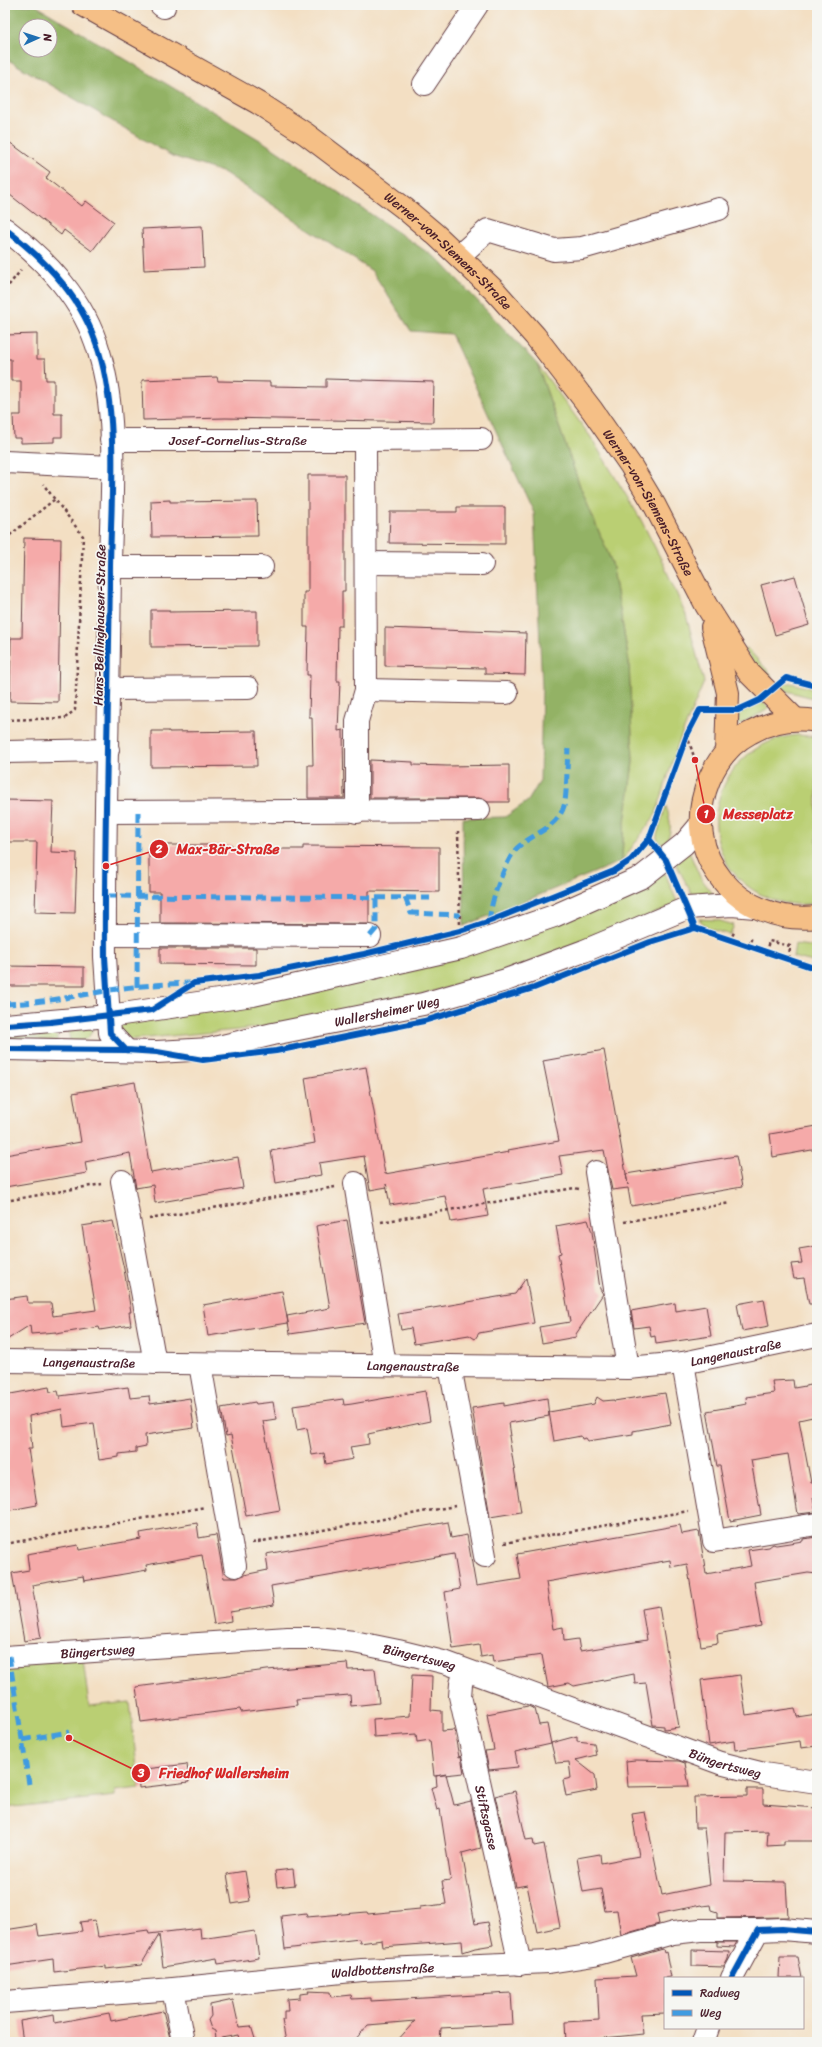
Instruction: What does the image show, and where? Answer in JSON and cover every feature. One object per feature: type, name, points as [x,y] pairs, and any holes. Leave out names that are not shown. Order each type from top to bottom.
[{"type":"main road","name":"Werner-von-Siemens-Straße","points":[[83,5],[258,103],[306,134],[404,208],[459,256],[495,292],[535,336],[592,410],[631,466],[656,506],[706,605],[749,673],[795,719]]},
{"type":"main road","name":"Werner-von-Siemens-Straße","points":[[706,605],[728,693],[726,752]]},
{"type":"main road","name":"Wallersheimer Weg","points":[[813,921],[780,916],[755,907],[734,893],[717,873],[706,850],[701,824],[702,805],[706,786],[711,774],[726,752],[735,743],[757,729],[769,724],[795,719],[817,721]]},
{"type":"street","points":[[424,84],[477,5]]},
{"type":"street","points":[[459,256],[488,230],[554,250],[582,248],[718,210]]},
{"type":"street","name":"Hans-Bellinghausen-Straße","points":[[5,229],[56,274],[75,300],[87,320],[99,351],[106,380],[112,467],[105,936],[110,1033],[126,1050]]},
{"type":"street","name":"Josef-Cornelius-Straße","points":[[111,440],[481,439]]},
{"type":"street","points":[[349,812],[357,722],[366,690],[365,440]]},
{"type":"street","points":[[5,462],[112,467]]},
{"type":"street","points":[[366,564],[482,564]]},
{"type":"street","name":"Hans-Bellinghausen-Straße","points":[[110,567],[262,567]]},
{"type":"street","name":"Hans-Bellinghausen-Straße","points":[[109,689],[248,688]]},
{"type":"street","points":[[366,690],[507,693]]},
{"type":"street","points":[[5,752],[108,750]]},
{"type":"street","points":[[107,812],[349,812],[479,810]]},
{"type":"street","points":[[5,1025],[109,1016],[253,995],[461,948],[554,916],[642,877],[684,844],[701,824]]},
{"type":"street","name":"Wallersheimer Weg","points":[[5,1049],[126,1050],[157,1052],[210,1049],[274,1034],[423,1004],[506,980],[584,951],[687,908],[732,906],[755,907]]},
{"type":"street","points":[[105,936],[370,936]]},
{"type":"street","points":[[122,1181],[155,1363]]},
{"type":"street","points":[[597,1182],[628,1368]]},
{"type":"street","points":[[355,1183],[385,1365]]},
{"type":"street","name":"Langenaustraße","points":[[5,1361],[628,1368],[683,1363],[817,1335]]},
{"type":"street","points":[[683,1363],[714,1541],[817,1524]]},
{"type":"street","points":[[200,1364],[233,1556]]},
{"type":"street","points":[[450,1366],[484,1552]]},
{"type":"street","name":"Büngertsweg","points":[[5,1657],[288,1638],[316,1638],[354,1642],[447,1663],[720,1763],[764,1774],[817,1782]]},
{"type":"street","name":"Stiftsgasse","points":[[465,1670],[460,1684],[460,1696],[520,1964]]},
{"type":"street","name":"Waldbottenstraße","points":[[5,2002],[173,1989],[362,1970],[549,1962],[594,1955],[673,1933],[700,1930],[782,1929],[817,1932]]},
{"type":"street","points":[[733,1977],[758,1930]]},
{"type":"street","points":[[173,1989],[183,2042]]},
{"type":"street","points":[[703,2042],[708,2029]]},
{"type":"path","points":[[5,290],[35,254]]},
{"type":"path","points":[[5,720],[65,718],[75,710],[82,536],[28,463]]},
{"type":"path","points":[[5,539],[55,499]]},
{"type":"path","points":[[687,735],[695,760]]},
{"type":"path","points":[[664,799],[669,793]]},
{"type":"path","points":[[457,810],[460,931]]},
{"type":"path","points":[[730,941],[735,930]]},
{"type":"path","points":[[749,947],[752,936]]},
{"type":"path","points":[[766,952],[769,941],[790,946],[788,960]]},
{"type":"path","points":[[5,1201],[122,1181]]},
{"type":"path","points":[[362,1225],[574,1188],[597,1182]]},
{"type":"path","points":[[130,1223],[355,1183]]},
{"type":"path","points":[[604,1225],[730,1204]]},
{"type":"path","points":[[233,1556],[475,1502]]},
{"type":"path","points":[[5,1544],[224,1504]]},
{"type":"path","points":[[484,1552],[709,1507]]},
{"type":"green space","points":[[5,5],[35,5],[57,18],[18,18],[18,58],[58,58],[58,19],[265,143],[439,260],[537,364],[581,489],[612,563],[629,662],[633,762],[623,837],[622,861],[464,926],[463,818],[505,817],[528,801],[540,781],[542,687],[534,513],[451,334],[411,331],[372,271],[225,173],[172,156],[5,58]]},
{"type":"green space","points":[[537,364],[590,436],[640,518],[663,563],[686,615],[704,682],[678,744],[656,814],[622,861],[623,837],[633,762],[629,662],[612,563],[581,489]]},
{"type":"green space","points":[[747,648],[771,674],[772,678],[768,682],[744,649]]},
{"type":"green space","points":[[785,683],[791,683],[817,690],[817,699],[779,689]]},
{"type":"green space","points":[[763,702],[769,709],[738,725],[737,714]]},
{"type":"green space","points":[[798,735],[817,737],[817,903],[791,904],[766,897],[740,880],[724,857],[716,832],[718,805],[727,780],[744,758],[767,743]]},
{"type":"green space","points":[[666,806],[669,817],[670,831],[664,846],[657,839],[657,834]]},
{"type":"green space","points":[[687,847],[700,877],[720,903],[696,902],[675,862]]},
{"type":"green space","points":[[665,873],[678,904],[488,978],[323,1018],[238,1030],[124,1040],[116,1023],[351,981]]},
{"type":"green space","points":[[699,919],[717,920],[734,925],[730,935],[707,928]]},
{"type":"green space","points":[[795,944],[817,947],[817,963],[793,957]]},
{"type":"green space","points":[[93,1024],[91,1033],[86,1039],[70,1042],[68,1026]]},
{"type":"green space","points":[[57,1027],[57,1041],[5,1041],[5,1030]]},
{"type":"green space","points":[[83,1659],[89,1706],[130,1702],[139,1788],[115,1791],[115,1796],[5,1808],[5,1663]]},
{"type":"building","points":[[5,139],[50,172],[46,178],[82,206],[86,201],[114,222],[92,251],[64,230],[61,235],[5,191]]},
{"type":"building","points":[[202,226],[204,267],[144,270],[142,229]]},
{"type":"building","points":[[37,334],[37,359],[45,359],[46,380],[54,380],[54,414],[62,414],[62,437],[54,437],[54,442],[21,443],[21,438],[14,438],[13,415],[21,415],[21,381],[11,381],[11,359],[5,359],[5,335]]},
{"type":"building","points":[[217,377],[218,381],[270,382],[270,386],[326,387],[326,379],[434,382],[433,422],[225,418],[143,420],[142,380]]},
{"type":"building","points":[[308,475],[345,475],[345,591],[342,591],[342,626],[338,626],[337,681],[340,681],[338,731],[343,730],[344,798],[308,798],[308,765],[313,765],[312,717],[309,717],[310,675],[307,675],[308,627],[304,627],[304,592],[308,592]]},
{"type":"building","points":[[170,500],[170,502],[257,501],[258,536],[152,537],[151,501]]},
{"type":"building","points":[[457,507],[505,507],[505,544],[389,543],[390,512],[457,512]]},
{"type":"building","points":[[24,538],[61,539],[58,702],[10,701],[11,638],[22,638]]},
{"type":"building","points":[[795,576],[809,625],[775,635],[761,585]]},
{"type":"building","points":[[151,610],[169,610],[169,612],[257,611],[257,646],[151,647]]},
{"type":"building","points":[[385,628],[526,633],[525,675],[485,674],[485,668],[385,666]]},
{"type":"building","points":[[151,731],[256,731],[257,766],[151,767]]},
{"type":"building","points":[[370,760],[413,762],[413,765],[509,765],[509,802],[488,802],[479,798],[370,798]]},
{"type":"building","points":[[5,800],[53,801],[51,852],[77,853],[75,913],[35,912],[37,842],[5,842]]},
{"type":"building","points":[[149,845],[232,845],[232,849],[303,849],[303,846],[439,847],[439,892],[369,891],[369,924],[160,923],[160,892],[149,892]]},
{"type":"building","points":[[160,948],[256,948],[256,965],[160,964]]},
{"type":"building","points":[[5,966],[84,967],[84,986],[5,986]]},
{"type":"building","points":[[604,1050],[626,1174],[736,1156],[742,1187],[631,1206],[628,1188],[612,1190],[604,1150],[559,1156],[563,1175],[483,1189],[488,1216],[451,1222],[445,1196],[390,1205],[387,1187],[370,1190],[364,1156],[319,1163],[321,1175],[276,1183],[271,1151],[315,1143],[305,1078],[366,1067],[385,1174],[509,1152],[508,1150],[559,1141],[543,1061]]},
{"type":"building","points":[[135,1082],[151,1174],[151,1172],[238,1157],[243,1188],[155,1203],[153,1185],[136,1188],[130,1153],[85,1162],[87,1173],[5,1187],[5,1155],[81,1142],[73,1093]]},
{"type":"building","points":[[817,1126],[817,1149],[773,1157],[770,1134]]},
{"type":"building","points":[[347,1220],[365,1323],[290,1334],[287,1316],[330,1308],[316,1226]]},
{"type":"building","points":[[588,1220],[592,1232],[600,1289],[603,1294],[576,1334],[576,1337],[542,1343],[539,1327],[570,1322],[558,1254],[561,1253],[556,1226]]},
{"type":"building","points":[[113,1221],[124,1269],[131,1312],[129,1312],[131,1325],[100,1330],[99,1327],[56,1334],[56,1332],[31,1334],[30,1325],[5,1341],[5,1299],[27,1296],[28,1303],[51,1303],[53,1316],[96,1310],[82,1226]]},
{"type":"building","points":[[817,1246],[817,1304],[809,1304],[804,1278],[794,1279],[791,1264],[802,1263],[799,1249]]},
{"type":"building","points":[[526,1278],[534,1323],[479,1333],[475,1339],[469,1335],[414,1344],[411,1328],[401,1330],[398,1314],[515,1294]]},
{"type":"building","points":[[282,1291],[288,1323],[208,1336],[203,1305]]},
{"type":"building","points":[[764,1299],[769,1326],[742,1331],[737,1304]]},
{"type":"building","points":[[675,1303],[676,1311],[706,1306],[711,1336],[656,1344],[655,1336],[651,1337],[649,1326],[634,1328],[631,1311]]},
{"type":"building","points":[[793,1380],[794,1388],[817,1384],[817,1416],[799,1420],[811,1483],[817,1482],[817,1498],[813,1498],[816,1512],[798,1514],[788,1454],[751,1460],[761,1515],[730,1521],[720,1466],[717,1466],[707,1411],[747,1404],[746,1397],[774,1393],[772,1381]]},
{"type":"building","points":[[49,1387],[50,1392],[58,1391],[60,1399],[60,1396],[128,1387],[130,1398],[149,1396],[150,1404],[190,1398],[194,1428],[145,1435],[146,1446],[136,1448],[136,1452],[119,1454],[119,1457],[99,1460],[94,1423],[64,1427],[62,1409],[29,1416],[32,1449],[28,1449],[37,1505],[5,1511],[5,1395]]},
{"type":"building","points":[[425,1391],[430,1421],[368,1434],[369,1444],[350,1447],[353,1459],[326,1464],[324,1453],[312,1455],[307,1428],[297,1430],[293,1406],[343,1399],[344,1405]]},
{"type":"building","points":[[665,1393],[671,1424],[633,1431],[633,1434],[588,1441],[586,1438],[582,1439],[581,1436],[554,1441],[549,1412],[594,1404],[597,1397],[603,1401],[614,1401]]},
{"type":"building","points":[[547,1398],[549,1416],[509,1423],[511,1436],[509,1436],[521,1512],[490,1517],[472,1408],[504,1403],[504,1406]]},
{"type":"building","points":[[255,1402],[256,1404],[273,1402],[276,1419],[263,1421],[280,1510],[246,1516],[231,1435],[226,1436],[221,1408]]},
{"type":"building","points":[[448,1522],[451,1538],[467,1535],[476,1586],[521,1579],[517,1554],[680,1525],[682,1534],[699,1531],[706,1574],[751,1566],[748,1550],[769,1547],[773,1544],[776,1545],[803,1541],[803,1539],[817,1537],[817,1574],[808,1573],[754,1582],[761,1626],[717,1634],[718,1643],[701,1646],[687,1564],[671,1567],[670,1560],[546,1582],[553,1629],[563,1627],[564,1641],[578,1639],[580,1651],[647,1640],[642,1609],[659,1606],[679,1727],[664,1729],[664,1726],[653,1725],[646,1683],[635,1684],[634,1674],[574,1686],[569,1683],[548,1687],[542,1655],[493,1662],[492,1655],[481,1657],[479,1645],[453,1649],[445,1592],[460,1589],[454,1554],[271,1586],[274,1605],[230,1612],[231,1621],[214,1624],[202,1555],[146,1565],[147,1570],[84,1581],[83,1576],[32,1585],[41,1638],[24,1641],[12,1573],[29,1570],[27,1554],[78,1545],[79,1550],[141,1539],[140,1533],[197,1523],[199,1538],[216,1535],[224,1578],[237,1578],[268,1570],[266,1554]]},
{"type":"building","points":[[347,1663],[348,1670],[375,1669],[379,1703],[351,1706],[350,1695],[296,1699],[297,1705],[241,1712],[240,1709],[141,1722],[136,1687],[267,1670]]},
{"type":"building","points":[[412,1675],[432,1676],[431,1710],[442,1711],[442,1731],[454,1730],[459,1757],[461,1756],[464,1773],[434,1776],[430,1740],[417,1742],[416,1734],[374,1737],[373,1719],[410,1716]]},
{"type":"building","points":[[740,1675],[746,1715],[795,1708],[797,1717],[817,1714],[817,1746],[801,1748],[800,1741],[735,1750],[734,1741],[709,1745],[701,1680]]},
{"type":"building","points":[[528,1706],[535,1709],[539,1725],[547,1724],[551,1744],[515,1752],[518,1767],[489,1770],[485,1751],[494,1750],[487,1714]]},
{"type":"building","points":[[577,1736],[577,1741],[594,1743],[596,1755],[576,1760],[595,1775],[597,1790],[566,1796],[563,1780],[571,1778],[569,1762],[556,1763],[551,1743]]},
{"type":"building","points":[[626,1761],[679,1761],[685,1763],[689,1786],[628,1787]]},
{"type":"building","points":[[187,1764],[189,1782],[139,1788],[138,1770]]},
{"type":"building","points":[[446,1774],[454,1805],[471,1801],[481,1848],[462,1853],[475,1924],[488,1922],[493,1945],[463,1952],[462,1941],[383,1947],[382,1940],[360,1943],[359,1939],[285,1949],[281,1916],[306,1913],[307,1917],[367,1912],[368,1914],[420,1909],[420,1907],[446,1904],[442,1881],[451,1880],[440,1809],[437,1810],[431,1788],[437,1786],[436,1776]]},
{"type":"building","points":[[747,1789],[763,1789],[763,1804],[817,1808],[817,1841],[784,1841],[784,1845],[767,1846],[768,1831],[725,1832],[724,1881],[786,1882],[788,1917],[717,1918],[717,1912],[711,1910],[710,1905],[701,1905],[657,1914],[659,1924],[621,1935],[617,1910],[605,1911],[601,1889],[583,1892],[577,1858],[600,1854],[601,1863],[639,1856],[632,1814],[645,1812],[662,1895],[710,1885],[704,1828],[695,1828],[694,1797],[747,1796]]},
{"type":"building","points":[[515,1791],[526,1840],[533,1839],[534,1846],[544,1844],[560,1927],[537,1932],[527,1885],[516,1887],[495,1796]]},
{"type":"building","points":[[293,1869],[295,1885],[277,1887],[275,1871]]},
{"type":"building","points":[[245,1871],[250,1901],[232,1904],[227,1874]]},
{"type":"building","points":[[95,1920],[98,1937],[148,1930],[149,1934],[200,1928],[201,1939],[255,1931],[259,1958],[218,1964],[217,1958],[163,1967],[159,1935],[141,1965],[106,1969],[106,1966],[54,1972],[53,1959],[5,1966],[5,1930],[37,1925],[39,1936],[82,1931],[80,1922]]},
{"type":"building","points":[[717,1942],[737,1942],[734,1947],[717,1946]]},
{"type":"building","points":[[663,1949],[664,1953],[666,1952],[671,1977],[664,1977],[664,2013],[641,2014],[643,2034],[585,2040],[585,2042],[566,2042],[565,2022],[599,2020],[597,1978],[636,1976],[631,1958]]},
{"type":"building","points":[[692,1950],[729,1951],[728,1959],[724,1967],[692,1966]]},
{"type":"building","points":[[780,1957],[798,1957],[802,1977],[779,1977]]},
{"type":"building","points":[[308,1991],[330,1992],[331,1997],[351,1995],[352,1999],[371,1998],[371,2001],[511,1993],[513,2024],[441,2028],[440,2042],[396,2042],[415,2021],[368,2025],[353,2042],[286,2042],[282,2020],[284,2020],[284,2011],[288,2011],[287,1999],[300,1998],[300,1994],[309,1993]]},
{"type":"building","points":[[233,2000],[239,2027],[251,2026],[256,2042],[240,2042],[238,2035],[216,2039],[215,2031],[211,2029],[208,2020],[211,2016],[210,2005]]},
{"type":"building","points":[[163,2011],[170,2038],[152,2042],[23,2042],[20,2021],[54,2015],[55,2023],[109,2013],[111,2021]]},
{"type":"marked path","points":[[490,921],[492,905],[499,883],[513,854],[517,848],[544,830],[561,814],[566,795],[568,749]]},
{"type":"marked path","points":[[137,987],[138,812]]},
{"type":"marked path","points":[[106,896],[430,898]]},
{"type":"marked path","points":[[370,936],[376,929],[376,897]]},
{"type":"marked path","points":[[405,897],[411,913],[460,915]]},
{"type":"marked path","points":[[5,1004],[43,1001],[116,989],[190,983]]},
{"type":"marked path","points":[[9,1656],[29,1784]]},
{"type":"marked path","points":[[22,1740],[69,1732]]},
{"type":"cycle path","points":[[5,229],[49,268],[74,299],[84,315],[99,352],[109,403],[112,430],[112,485],[105,957],[110,1033],[126,1050]]},
{"type":"cycle path","points":[[817,686],[786,678],[760,700],[738,710],[700,710],[687,735],[649,839],[666,860],[695,928],[817,969]]},
{"type":"cycle path","points":[[5,1025],[51,1022],[152,1010],[194,983],[259,975],[364,954],[460,931],[490,921],[614,871],[631,860],[649,839]]},
{"type":"cycle path","points":[[5,1049],[126,1050],[157,1052],[203,1060],[276,1051],[424,1021],[534,988],[650,942],[695,928]]},
{"type":"cycle path","points":[[733,1977],[758,1930],[782,1929],[817,1932]]},
{"type":"place","name":"Messeplatz","points":[[695,760]]},
{"type":"place","name":"Max-Bär-Straße","points":[[106,866]]},
{"type":"place","name":"Friedhof Wallersheim","points":[[69,1738]]}]
